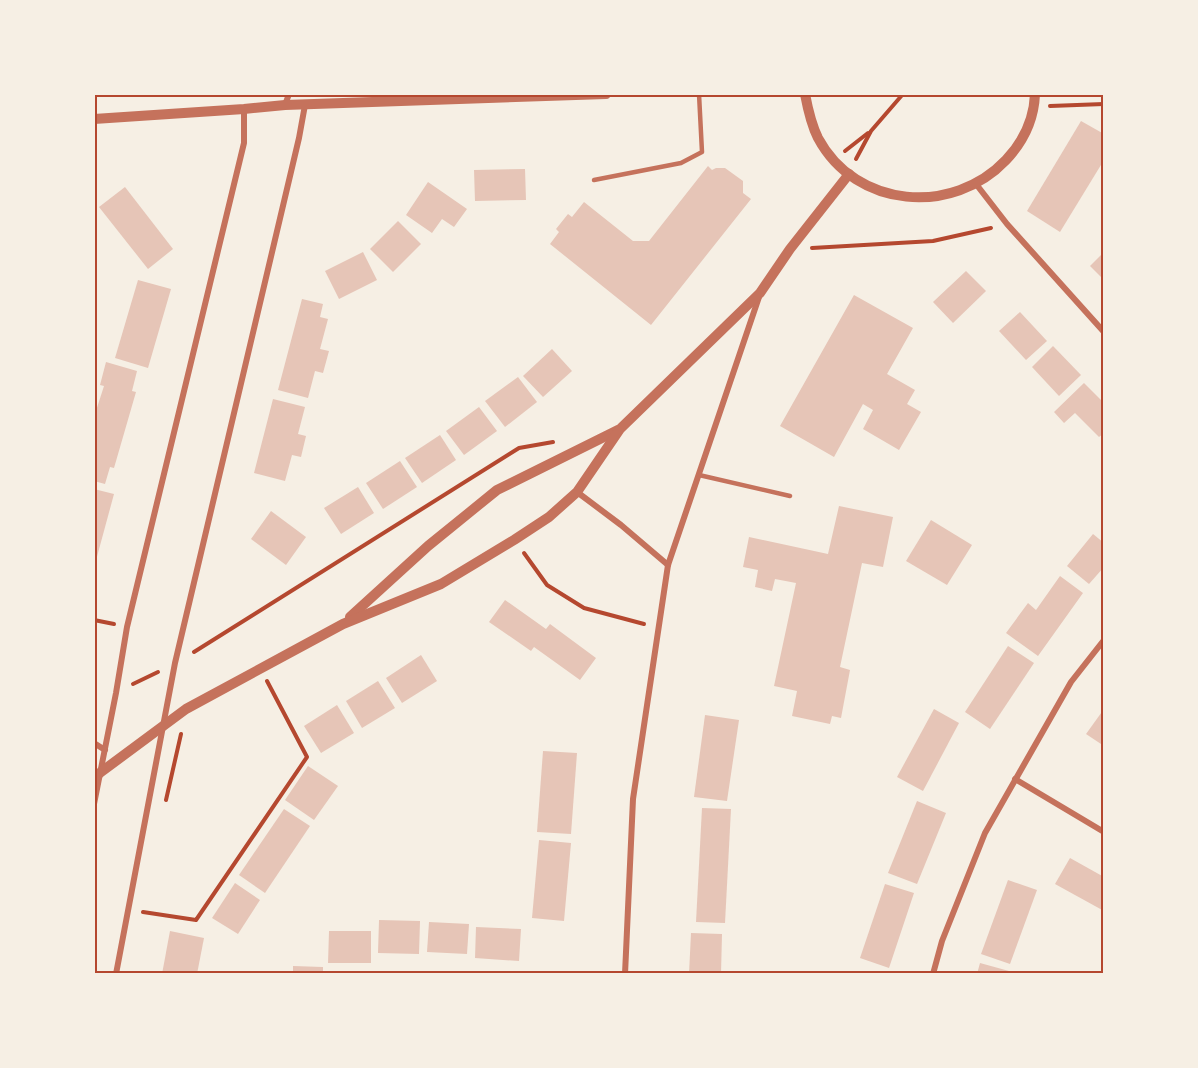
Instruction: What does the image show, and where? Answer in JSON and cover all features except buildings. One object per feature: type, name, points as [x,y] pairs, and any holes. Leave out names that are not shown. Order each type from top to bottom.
[{"type":"street","points":[[94,119],[244,110],[287,100],[305,105],[606,94]]},
{"type":"street","points":[[805,94],[809,116],[819,139],[834,160],[849,174],[871,188],[897,196],[924,198],[951,194],[975,184],[996,170],[1014,152],[1026,130],[1035,106],[1035,94]]},
{"type":"street","points":[[116,974],[175,663],[305,105]]},
{"type":"street","points":[[94,804],[127,627],[244,143],[244,110]]},
{"type":"street","points":[[98,775],[186,709],[343,624],[441,584],[549,517],[577,492],[620,429],[760,293],[790,249],[849,174]]},
{"type":"street","points":[[975,184],[1007,224],[1104,332]]},
{"type":"street","points":[[625,974],[633,799],[668,565],[760,293]]},
{"type":"street","points":[[343,624],[428,546],[497,490],[620,429]]},
{"type":"street","points":[[577,492],[668,565]]},
{"type":"street","points":[[933,974],[942,941],[985,833],[1071,682],[1104,640]]},
{"type":"street","points":[[94,743],[105,750]]},
{"type":"street","points":[[1015,779],[1104,832]]},
{"type":"lane","points":[[594,180],[681,163],[702,152],[699,94]]},
{"type":"lane","points":[[699,475],[790,496]]},
{"type":"path","points":[[834,160],[871,131],[903,94]]},
{"type":"path","points":[[1035,106],[1104,104]]},
{"type":"path","points":[[849,174],[871,131]]},
{"type":"path","points":[[790,249],[933,241],[1007,224]]},
{"type":"path","points":[[116,693],[175,663],[519,448],[564,440]]},
{"type":"path","points":[[514,540],[548,585],[584,608],[657,627]]},
{"type":"path","points":[[142,911],[196,920],[307,757],[260,668]]}]
